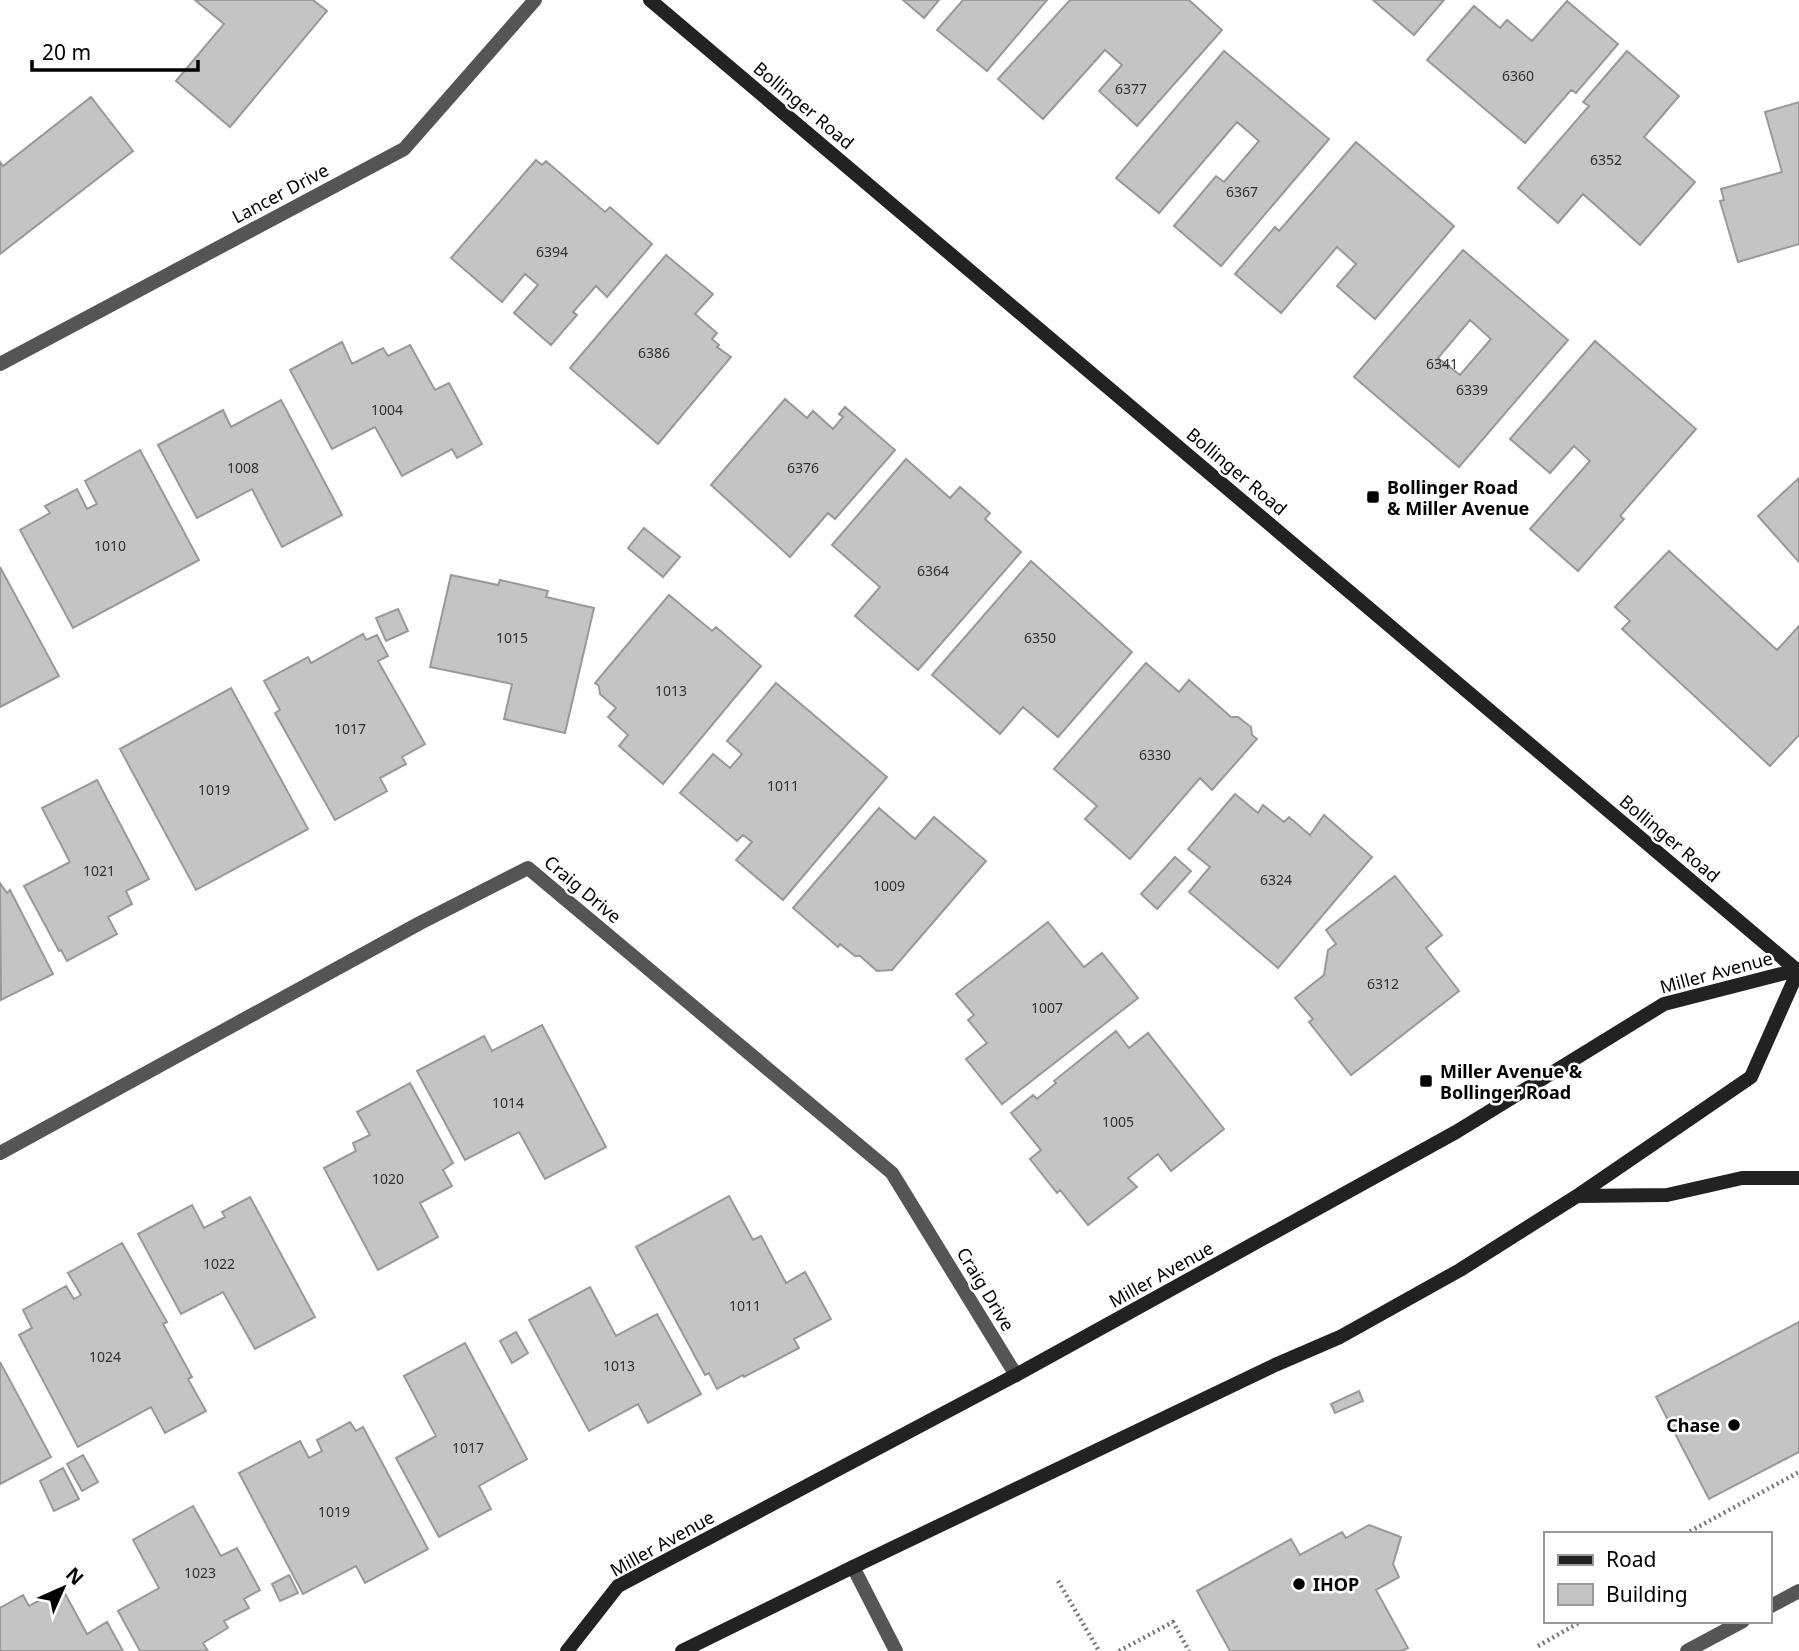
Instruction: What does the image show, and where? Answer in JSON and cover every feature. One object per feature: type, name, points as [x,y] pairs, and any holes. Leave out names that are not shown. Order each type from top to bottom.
[{"type":"main road","name":"Bollinger Road","points":[[650,0],[1798,970]]},
{"type":"main road","name":"Miller Avenue","points":[[682,1651],[1275,1365],[1340,1337],[1460,1270],[1577,1196],[1751,1077],[1798,970]]},
{"type":"main road","name":"Miller Avenue","points":[[567,1651],[618,1586],[1016,1376],[1456,1132],[1664,1004],[1798,970]]},
{"type":"main road","points":[[1577,1196],[1667,1195],[1742,1178],[1799,1178]]},
{"type":"street","name":"Lancer Drive","points":[[0,364],[404,149],[535,0]]},
{"type":"street","name":"Craig Drive","points":[[0,1153],[420,923],[528,868],[892,1173],[1016,1376]]},
{"type":"street","points":[[853,1567],[896,1651]]},
{"type":"street","points":[[1771,1606],[1799,1591]]},
{"type":"street","points":[[1687,1651],[1739,1623]]},
{"type":"path","points":[[1689,1532],[1799,1472]]},
{"type":"path","points":[[1058,1581],[1098,1651]]},
{"type":"path","points":[[1119,1651],[1172,1622],[1189,1651]]},
{"type":"path","points":[[1538,1646],[1578,1623]]},
{"type":"building","points":[[195,0],[313,0],[327,11],[230,127],[176,81],[224,24]]},
{"type":"building","points":[[903,0],[939,0],[924,18]]},
{"type":"building","points":[[963,0],[1047,0],[987,71],[937,30]]},
{"type":"building","points":[[1070,0],[1189,0],[1222,30],[1137,126],[1099,91],[1122,65],[1105,50],[1043,119],[998,79]]},
{"type":"building","points":[[1373,0],[1444,0],[1414,35]]},
{"type":"building","points":[[1567,1],[1618,44],[1576,93],[1571,90],[1525,143],[1427,60],[1474,6],[1500,28],[1507,20],[1532,41]]},
{"type":"building","points":[[1224,51],[1329,139],[1221,266],[1174,226],[1216,176],[1224,182],[1259,141],[1237,122],[1159,213],[1116,178]]},
{"type":"building","points":[[1627,51],[1679,96],[1644,137],[1695,182],[1640,245],[1583,194],[1558,223],[1518,188],[1589,106],[1583,102]]},
{"type":"building","points":[[91,97],[133,151],[0,254],[0,162],[3,166]]},
{"type":"building","points":[[1799,102],[1799,244],[1738,262],[1720,201],[1724,200],[1721,189],[1782,172],[1765,112]]},
{"type":"building","points":[[1356,142],[1454,226],[1375,319],[1337,286],[1356,264],[1337,247],[1281,313],[1235,274],[1275,227],[1279,231]]},
{"type":"building","points":[[536,160],[542,165],[546,161],[605,212],[610,207],[652,244],[607,297],[596,286],[573,312],[577,315],[551,345],[514,313],[538,285],[525,274],[502,302],[451,258]]},
{"type":"building","points":[[1463,250],[1568,340],[1459,467],[1354,377]],"holes":[[[1470,320],[1491,339],[1460,375],[1438,358]]]},
{"type":"building","points":[[666,255],[713,294],[695,314],[717,333],[712,339],[719,345],[717,347],[731,357],[658,444],[570,368]]},
{"type":"building","points":[[1595,341],[1696,429],[1620,516],[1624,519],[1578,571],[1530,529],[1590,461],[1574,446],[1550,473],[1510,439]]},
{"type":"building","points":[[342,342],[352,364],[383,348],[388,356],[410,345],[435,390],[449,383],[482,444],[457,458],[452,449],[402,476],[375,427],[332,449],[290,370]]},
{"type":"building","points":[[785,399],[807,418],[813,411],[833,429],[843,417],[839,414],[845,407],[895,450],[835,519],[828,513],[790,557],[711,485]]},
{"type":"building","points":[[281,400],[342,515],[282,547],[252,489],[197,518],[158,445],[223,410],[231,427]]},
{"type":"building","points":[[140,450],[199,560],[73,628],[20,530],[50,513],[45,506],[77,489],[87,509],[97,504],[85,481]]},
{"type":"building","points":[[906,459],[950,498],[960,487],[990,513],[985,519],[1021,552],[918,670],[855,616],[880,587],[832,545]]},
{"type":"building","points":[[1799,478],[1799,562],[1758,516]]},
{"type":"building","points":[[644,528],[680,557],[663,577],[628,548]]},
{"type":"building","points":[[1669,551],[1777,650],[1799,626],[1799,735],[1770,766],[1622,629],[1630,621],[1615,607]]},
{"type":"building","points":[[1031,561],[1132,652],[1058,737],[1023,707],[1000,734],[932,675]]},
{"type":"building","points":[[0,567],[59,676],[0,707]]},
{"type":"building","points":[[451,575],[498,585],[500,580],[548,591],[546,597],[594,608],[565,733],[504,719],[512,684],[430,667]]},
{"type":"building","points":[[669,595],[712,631],[716,627],[761,666],[663,784],[619,746],[628,735],[608,717],[616,708],[600,694],[599,686],[595,683]]},
{"type":"building","points":[[398,609],[408,631],[386,641],[376,618]]},
{"type":"building","points":[[363,634],[366,640],[377,635],[388,656],[378,661],[425,744],[402,757],[406,764],[380,778],[387,791],[335,820],[275,713],[280,710],[264,681],[308,657],[311,663]]},
{"type":"building","points":[[1146,663],[1179,692],[1189,680],[1231,717],[1238,717],[1251,727],[1252,735],[1257,739],[1212,790],[1200,778],[1130,859],[1085,819],[1097,806],[1054,769]]},
{"type":"building","points":[[776,683],[887,777],[783,900],[736,860],[752,842],[743,835],[737,841],[680,793],[713,754],[730,768],[742,754],[727,741]]},
{"type":"building","points":[[231,688],[308,829],[196,890],[120,749]]},
{"type":"building","points":[[97,780],[149,879],[126,891],[132,904],[108,917],[117,934],[67,961],[24,886],[70,862],[42,808]]},
{"type":"building","points":[[1235,794],[1258,813],[1263,805],[1284,822],[1289,817],[1310,835],[1324,815],[1372,857],[1278,968],[1189,892],[1210,867],[1188,849]]},
{"type":"building","points":[[879,808],[915,839],[934,817],[986,861],[892,970],[877,971],[860,956],[855,956],[840,944],[838,947],[793,908]]},
{"type":"building","points":[[1175,857],[1191,871],[1157,909],[1141,894]]},
{"type":"building","points":[[1395,876],[1442,935],[1426,948],[1459,991],[1351,1075],[1309,1022],[1313,1019],[1295,998],[1324,975],[1328,950],[1336,944],[1326,930]]},
{"type":"building","points":[[0,883],[7,893],[10,890],[53,974],[1,1000]]},
{"type":"building","points":[[1048,922],[1084,967],[1102,953],[1138,998],[1002,1104],[966,1059],[987,1043],[968,1020],[974,1015],[956,994]]},
{"type":"building","points":[[542,1025],[606,1147],[545,1179],[519,1132],[465,1160],[417,1071],[484,1036],[492,1051]]},
{"type":"building","points":[[1116,1031],[1129,1048],[1148,1033],[1224,1129],[1171,1171],[1158,1154],[1128,1178],[1137,1187],[1088,1225],[1060,1190],[1057,1193],[1030,1159],[1041,1150],[1011,1113],[1033,1095],[1037,1099],[1056,1083],[1054,1081]]},
{"type":"building","points":[[410,1083],[453,1163],[443,1170],[452,1186],[420,1203],[438,1237],[378,1270],[324,1168],[356,1151],[353,1143],[370,1135],[357,1112]]},
{"type":"building","points":[[729,1196],[753,1240],[761,1236],[786,1283],[805,1272],[831,1319],[794,1339],[799,1348],[717,1389],[709,1373],[705,1375],[636,1247]]},
{"type":"building","points":[[250,1197],[315,1317],[255,1349],[223,1292],[181,1314],[138,1234],[192,1205],[204,1228],[225,1217],[222,1212]]},
{"type":"building","points":[[122,1243],[167,1322],[163,1324],[192,1377],[188,1379],[206,1411],[165,1433],[151,1407],[78,1447],[19,1335],[32,1328],[23,1310],[66,1286],[74,1299],[81,1295],[68,1273]]},
{"type":"building","points":[[590,1287],[616,1336],[657,1314],[701,1394],[648,1423],[638,1404],[589,1431],[529,1320]]},
{"type":"building","name":"Chase","points":[[1799,1322],[1799,1452],[1709,1499],[1656,1397]]},
{"type":"building","points":[[516,1332],[528,1353],[512,1363],[500,1341]]},
{"type":"building","points":[[465,1343],[527,1459],[479,1486],[491,1509],[439,1537],[396,1458],[436,1436],[404,1376]]},
{"type":"building","points":[[0,1362],[51,1457],[0,1484]]},
{"type":"building","points":[[1359,1391],[1363,1401],[1335,1413],[1331,1404]]},
{"type":"building","points":[[350,1422],[356,1431],[363,1427],[428,1549],[365,1583],[356,1566],[303,1594],[239,1473],[300,1441],[309,1458],[322,1451],[317,1440]]},
{"type":"building","points":[[83,1455],[98,1482],[82,1491],[67,1464]]},
{"type":"building","points":[[63,1468],[79,1499],[54,1511],[40,1481]]},
{"type":"building","points":[[193,1506],[221,1556],[237,1548],[260,1590],[244,1599],[249,1608],[224,1621],[228,1628],[203,1643],[208,1651],[140,1651],[118,1611],[159,1588],[133,1540]]},
{"type":"building","name":"IHOP","points":[[1369,1525],[1401,1537],[1393,1564],[1399,1577],[1376,1590],[1408,1648],[1402,1651],[1230,1651],[1197,1591],[1291,1539],[1300,1555],[1342,1532],[1346,1538]]},
{"type":"building","points":[[289,1575],[298,1593],[280,1601],[272,1584]]},
{"type":"building","points":[[62,1588],[87,1634],[107,1622],[123,1651],[0,1651],[0,1608],[23,1595],[29,1606]]},
{"type":"place","name":"Bollinger Road & Miller Avenue","points":[[1373,497]]},
{"type":"place","name":"Miller Avenue & Bollinger Road","points":[[1426,1081]]},
{"type":"place","name":"Chase","points":[[1734,1425]]},
{"type":"place","name":"IHOP","points":[[1299,1584]]}]
